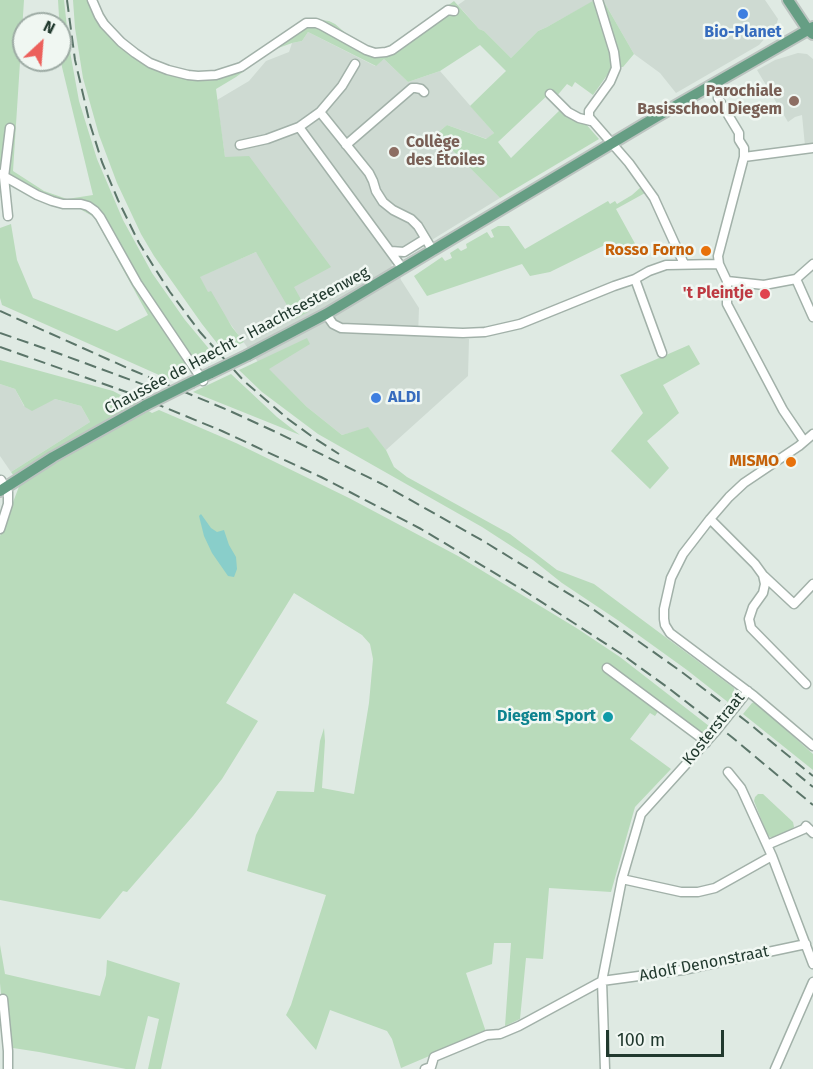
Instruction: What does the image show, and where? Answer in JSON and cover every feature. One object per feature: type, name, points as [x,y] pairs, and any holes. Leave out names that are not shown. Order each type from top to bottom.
[{"type":"main road","points":[[788,0],[811,30]]},
{"type":"main road","name":"Chaussée de Haecht - Haachtsesteenweg","points":[[2,486],[200,376],[248,355],[327,315],[612,144],[811,30]]},
{"type":"street","points":[[92,0],[104,24],[135,53],[150,63],[168,70],[198,76],[216,75],[241,67],[306,23],[321,25],[375,53],[392,50],[448,10],[454,11]]},
{"type":"street","points":[[597,0],[614,52],[616,68],[610,82],[588,114],[591,121],[635,171],[654,198],[684,264]]},
{"type":"street","points":[[240,144],[267,139],[299,127],[320,112],[342,86],[355,64]]},
{"type":"street","points":[[346,145],[412,88],[421,89],[424,92]]},
{"type":"street","points":[[550,94],[568,112],[591,121]]},
{"type":"street","points":[[718,98],[739,133],[739,140],[744,148],[744,157],[718,255],[719,264],[727,281],[727,304],[783,410],[804,441]]},
{"type":"street","points":[[320,112],[369,173],[383,202],[411,219],[418,226],[433,251]]},
{"type":"street","points":[[299,127],[403,269]]},
{"type":"street","points":[[8,216],[2,176],[10,128]]},
{"type":"street","points":[[744,157],[813,148]]},
{"type":"street","points":[[2,176],[52,201],[63,204],[81,204],[95,211],[137,283],[200,376]]},
{"type":"street","points":[[390,251],[404,252],[425,239]]},
{"type":"street","points":[[327,315],[333,324],[341,328],[463,333],[502,329],[520,324],[666,265],[719,264]]},
{"type":"street","points":[[727,281],[764,285],[796,279],[813,264]]},
{"type":"street","points":[[635,279],[662,353]]},
{"type":"street","points":[[796,279],[813,317]]},
{"type":"street","name":"Kosterstraat","points":[[605,1069],[602,981],[622,879],[641,814],[748,692],[670,633],[665,625],[664,609],[671,578],[683,555],[729,497],[744,483],[813,434]]},
{"type":"street","points":[[0,530],[8,504],[8,492],[2,486]]},
{"type":"street","points":[[710,519],[794,604],[813,584]]},
{"type":"street","points":[[764,575],[763,592],[753,607],[749,619],[751,628],[806,684]]},
{"type":"street","points":[[607,668],[705,743]]},
{"type":"street","points":[[748,692],[813,746]]},
{"type":"street","points":[[728,772],[741,788],[767,844],[813,964]]},
{"type":"street","points":[[767,844],[809,830]]},
{"type":"street","points":[[622,879],[681,892],[698,892],[715,888],[772,856]]},
{"type":"street","name":"Adolf Denonstraat","points":[[602,981],[683,970],[806,944]]},
{"type":"street","points":[[429,1068],[434,1057],[487,1035],[500,1034],[519,1026],[602,981]]},
{"type":"street","points":[[775,1069],[809,1001],[813,982]]},
{"type":"street","points":[[3,999],[8,1069]]},
{"type":"shaded area","points":[[465,0],[596,0],[538,31],[511,58],[484,31],[479,29],[458,5]]},
{"type":"shaded area","points":[[603,0],[765,0],[778,19],[776,26],[759,45],[676,93],[660,73],[634,54]]},
{"type":"shaded area","points":[[308,32],[375,66],[384,59],[408,82],[440,71],[494,133],[487,139],[447,125],[436,134],[500,198],[391,265],[419,308],[418,336],[469,339],[468,376],[386,450],[368,428],[342,435],[307,407],[264,365],[258,362],[199,277],[256,252],[294,287],[225,157],[217,100],[249,81],[266,61],[289,52],[292,43],[302,41]]},
{"type":"shaded area","name":"Parochiale Basisschool Diegem","points":[[798,53],[807,54],[813,59],[813,145],[805,146],[802,115],[788,122],[757,70],[775,60]]},
{"type":"shaded area","points":[[0,384],[15,389],[24,406],[55,399],[81,406],[90,422],[11,472],[0,456]]},
{"type":"green space","points":[[0,0],[24,0],[23,12],[12,12],[12,72],[19,72],[13,171],[44,191],[67,199],[93,195],[63,72],[72,72],[72,62],[79,101],[97,159],[123,220],[152,273],[185,320],[215,356],[168,379],[2,305],[0,298],[0,228],[11,224],[17,260],[33,298],[117,331],[148,315],[94,217],[80,209],[47,204],[30,195],[32,189],[0,170]]},
{"type":"green space","points":[[58,0],[64,0],[65,12],[59,12]]},
{"type":"green space","points":[[73,0],[91,0],[123,47],[141,62],[158,71],[218,76],[220,68],[231,66],[247,58],[304,20],[312,19],[329,21],[361,44],[378,50],[385,49],[398,43],[454,1],[479,29],[484,31],[511,58],[538,31],[591,2],[603,0],[634,54],[623,67],[613,67],[593,95],[575,82],[572,87],[567,84],[556,97],[551,92],[498,142],[511,158],[562,108],[585,123],[599,139],[500,198],[436,134],[447,125],[486,139],[494,133],[470,106],[506,71],[480,45],[440,71],[408,82],[384,59],[376,66],[308,32],[302,41],[273,50],[216,89],[225,157],[249,156],[331,267],[294,287],[308,312],[295,319],[256,252],[200,277],[244,342],[224,352],[154,256],[117,183],[99,135],[83,78]]},
{"type":"green space","points":[[641,187],[645,193],[616,209],[638,249],[617,257],[611,242],[550,272],[530,276],[522,264],[427,296],[414,276],[442,257],[445,261],[452,258],[450,253],[458,248],[461,251],[467,248],[466,244],[487,232],[491,238],[494,237],[491,230],[498,226],[509,226],[525,249],[608,201],[610,204],[615,201],[617,204]]},
{"type":"green space","points":[[307,338],[310,344],[269,369],[307,407],[342,435],[368,427],[386,450],[394,467],[407,477],[510,534],[557,570],[594,584],[734,688],[735,696],[729,703],[687,670],[562,583],[533,560],[482,527],[318,434],[262,392],[239,370]]},
{"type":"green space","points":[[689,345],[700,364],[663,385],[679,413],[647,441],[669,468],[650,489],[611,451],[643,413],[620,375]]},
{"type":"green space","points":[[0,360],[113,391],[152,413],[159,410],[236,443],[349,498],[458,556],[578,629],[620,657],[709,726],[698,740],[659,710],[655,716],[650,713],[630,739],[671,769],[635,807],[611,892],[549,888],[543,959],[526,958],[520,1019],[505,1026],[511,943],[494,943],[492,964],[466,973],[486,1032],[401,1068],[392,1039],[387,1031],[330,1010],[316,1050],[286,1015],[326,895],[247,871],[256,835],[277,791],[314,792],[320,741],[324,728],[322,788],[354,794],[369,703],[373,659],[370,644],[362,635],[294,593],[226,703],[258,721],[222,779],[127,892],[123,891],[100,919],[0,900],[0,536],[20,484],[11,472],[90,422],[81,406],[55,399],[32,411],[25,407],[15,389],[0,384]]},
{"type":"green space","points":[[231,374],[277,417],[300,435],[193,392]]},
{"type":"green space","points":[[755,702],[813,754],[813,770],[743,714]]},
{"type":"green space","points":[[758,794],[763,794],[793,822],[794,827],[791,831],[774,837],[767,834],[754,801]]},
{"type":"green space","points":[[0,945],[5,974],[100,996],[106,975],[107,960],[180,983],[161,1069],[148,1069],[159,1019],[148,1016],[135,1069],[9,1049],[5,1039],[0,983]]},
{"type":"water","points":[[201,514],[211,528],[217,532],[224,530],[236,557],[237,569],[234,577],[228,576],[212,553],[204,536],[199,516]]},
{"type":"railway","points":[[67,0],[75,60],[90,124],[102,162],[139,243],[170,292],[200,332],[244,381],[288,419],[339,454]]},
{"type":"railway","points":[[0,311],[278,433],[382,484],[485,542],[587,605],[679,670],[813,776]]},
{"type":"railway","points":[[0,333],[150,387]]},
{"type":"railway","points":[[0,347],[132,394],[222,431],[321,477],[421,529],[523,590],[620,653],[733,738],[813,805]]},
{"type":"railway","points":[[796,773],[813,787]]},
{"type":"place","name":"Bio-Planet","points":[[743,14]]},
{"type":"place","name":"Parochiale Basisschool Diegem","points":[[794,101]]},
{"type":"place","name":"Collège des Étoiles","points":[[394,152]]},
{"type":"place","name":"Rosso Forno","points":[[706,251]]},
{"type":"place","name":"'t Pleintje","points":[[765,294]]},
{"type":"place","name":"ALDI","points":[[376,398]]},
{"type":"place","name":"MISMO","points":[[791,462]]},
{"type":"place","name":"Diegem Sport","points":[[608,717]]}]
